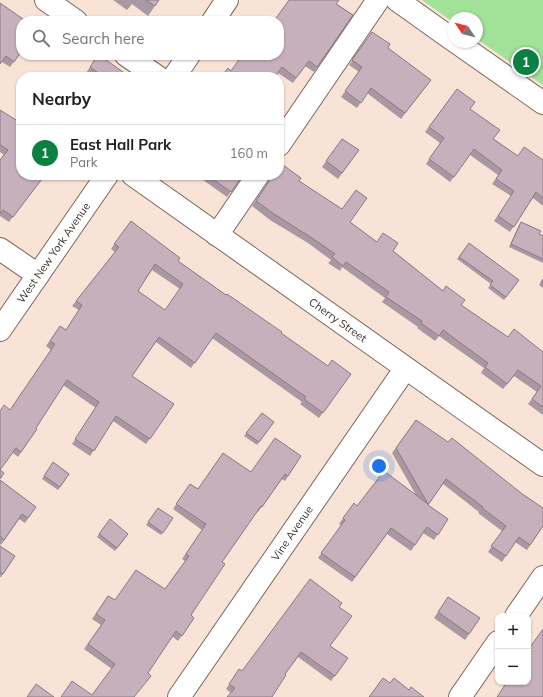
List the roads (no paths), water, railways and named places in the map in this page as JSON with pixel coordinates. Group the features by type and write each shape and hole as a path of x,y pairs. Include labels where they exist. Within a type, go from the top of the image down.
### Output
{"street":[{"path":"46,0 69,16"},
{"path":"216,16 227,0"},
{"path":"284,138 378,0"},
{"path":"397,0 447,36"},
{"path":"465,48 543,103"},
{"path":"133,60 151,72"},
{"path":"177,72 186,60"},
{"name":"West New York Avenue","path":"0,330 104,180"},
{"name":"Cherry Street","path":"140,180 405,369 543,465"},
{"path":"217,235 255,180"},
{"path":"0,249 38,275"},
{"name":"Vine Avenue","path":"179,697 405,369"},
{"path":"518,613 543,577"},
{"path":"460,697 495,646"}],"place":[{"name":"East Hall Park","path":"526,62"}]}
